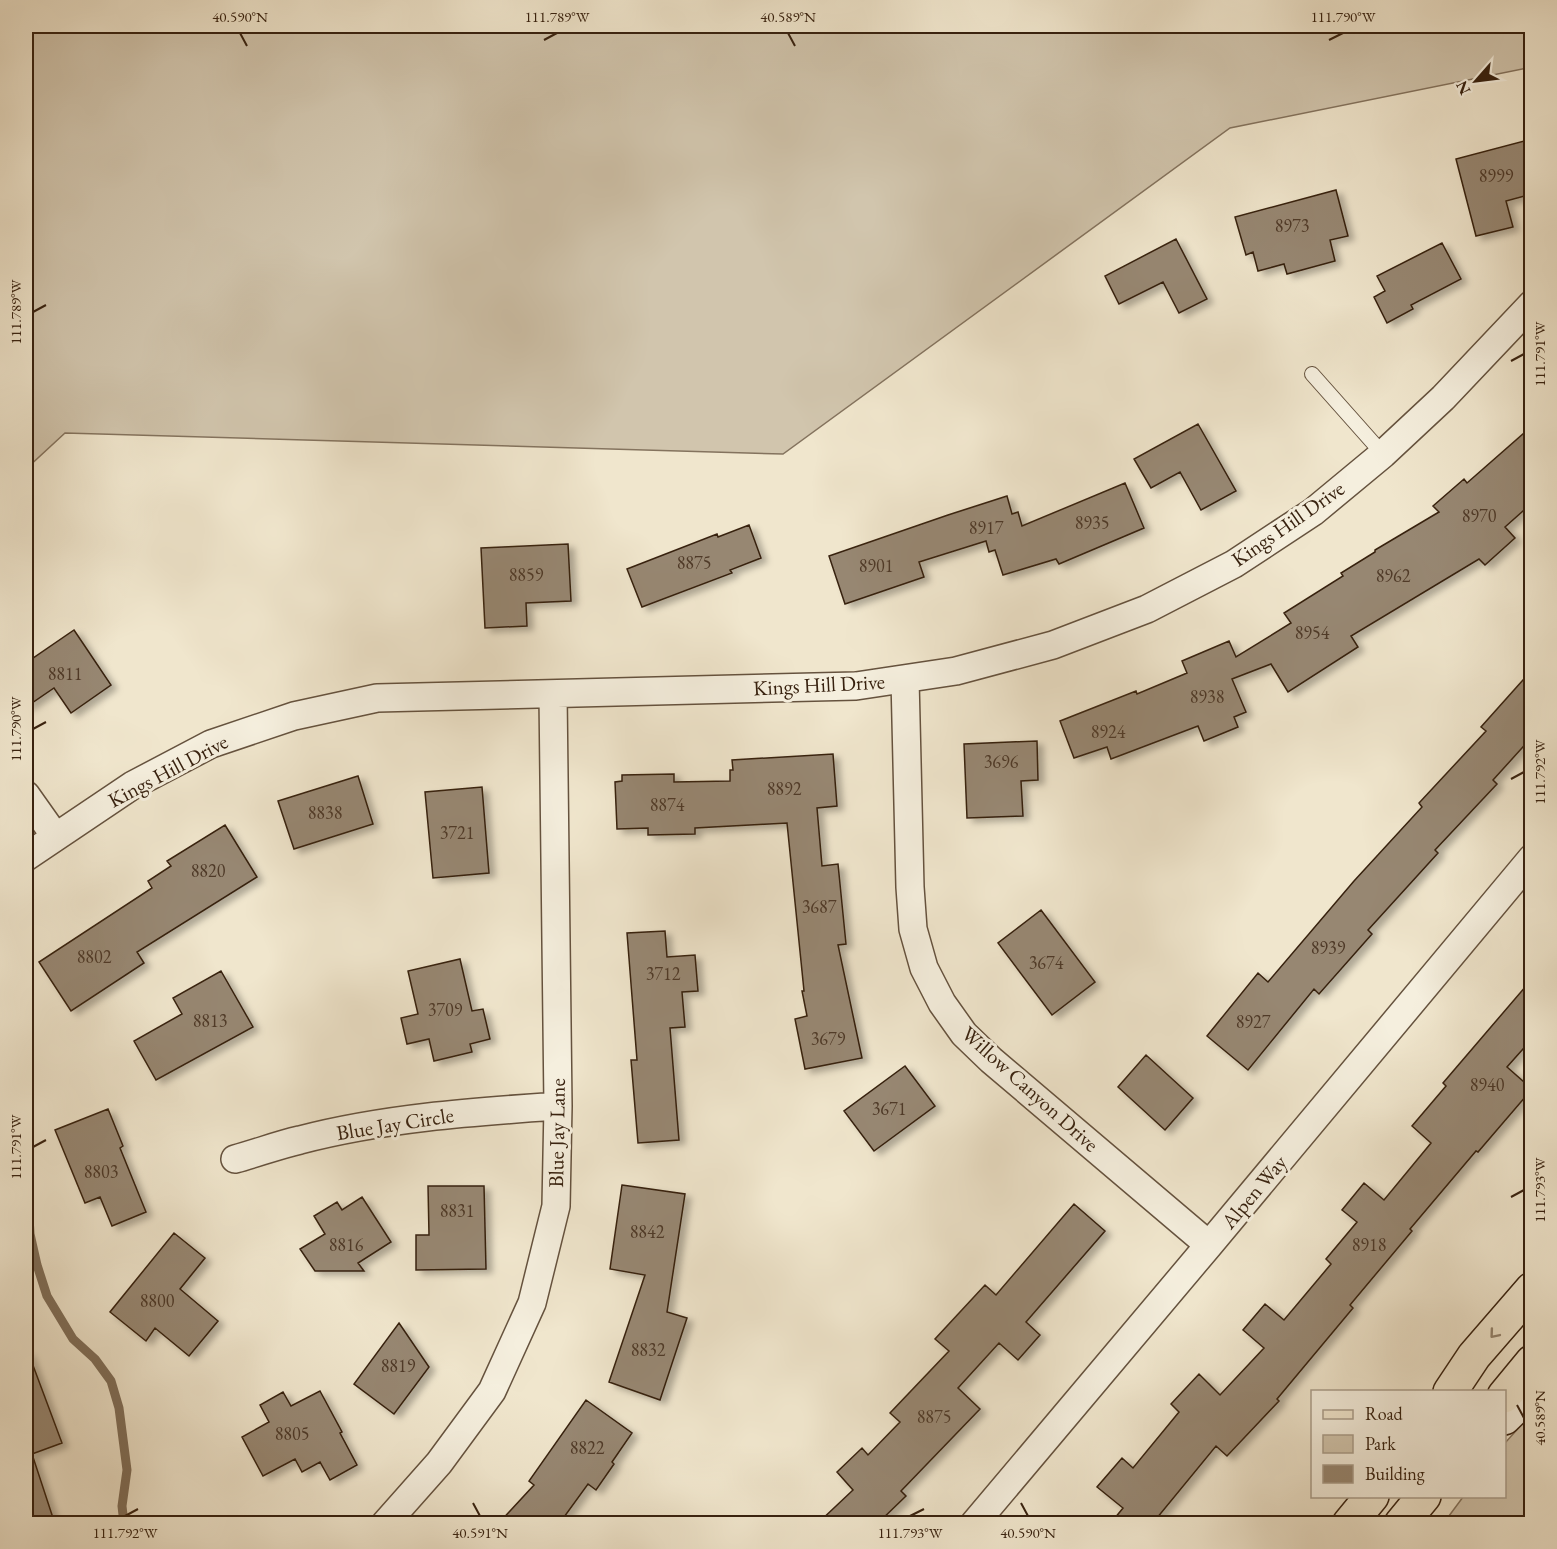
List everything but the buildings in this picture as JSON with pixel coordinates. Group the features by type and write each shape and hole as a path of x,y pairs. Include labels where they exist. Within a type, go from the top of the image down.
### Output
{"main road":[{"path":"1451,1390 1474,1356 1532,1289"},
{"path":"1474,1390 1532,1322"},
{"path":"1506,1394 1532,1362"},
{"path":"1506,1416 1532,1391"},
{"path":"1349,1524 1371,1498"},
{"path":"1401,1524 1423,1498"}],"street":[{"name":"Kings Hill Drive","path":"26,857 133,785 212,744 294,716 377,698 856,686 956,671 1053,645 1147,609 1234,564 1313,512 1383,454 1443,398 1532,304"},
{"name":"Willow Canyon Drive","path":"905,680 913,929 924,968 942,1003 964,1034 991,1060 1209,1245"},
{"name":"Blue Jay Lane","path":"385,1524 439,1463 492,1391 532,1303 555,1206 558,1106 553,694"},
{"path":"26,795 55,836"},
{"name":"Alpen Way","path":"974,1524 1532,858"},
{"name":"Blue Jay Circle","path":"235,1159 301,1140 382,1123 473,1112 558,1106"}],"lane":[{"path":"1312,374 1383,454"}],"green space":[{"path":"26,26 1531,26 1532,67 1230,128 783,454 65,433 26,469"},
{"path":"1531,1414 1531,1523 1443,1524 1462,1498 1506,1498 1506,1442"}],"waterway":[{"path":"26,1163 30,1234 47,1296 73,1339 95,1359 111,1381 119,1408 127,1470 122,1506 124,1524"}]}
